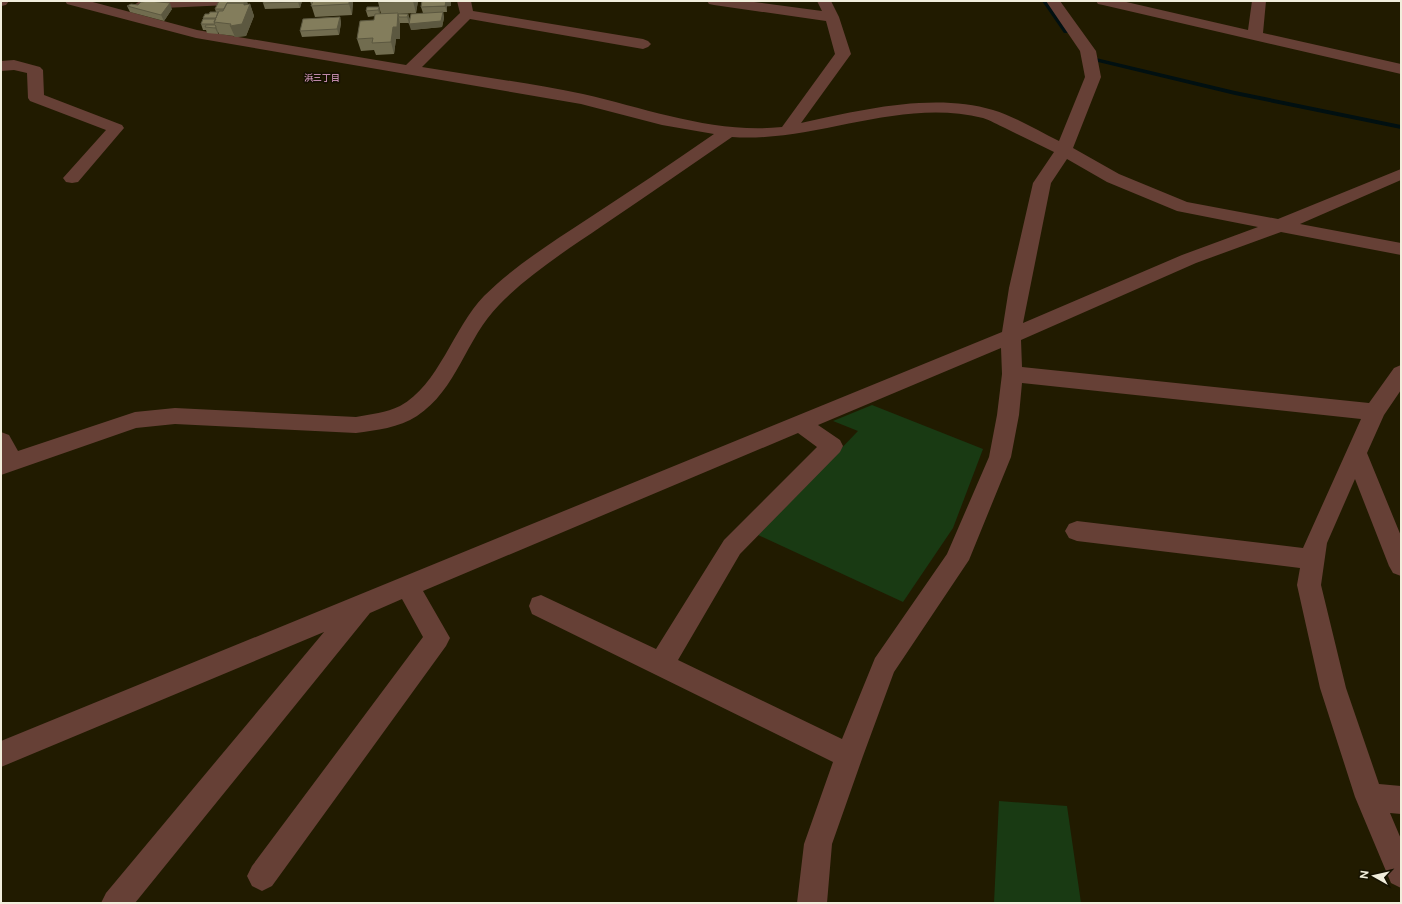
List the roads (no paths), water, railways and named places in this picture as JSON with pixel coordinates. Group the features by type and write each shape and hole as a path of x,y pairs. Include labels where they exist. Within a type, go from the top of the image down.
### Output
{"street":[{"path":"72,1 196,34 582,99 662,120 729,132 758,134 787,131 846,118 910,109 956,108 989,114 1064,150 1113,178 1183,206 1401,249"},
{"path":"96,8 229,1"},
{"path":"714,1 832,17"},
{"path":"787,131 843,54 832,17 824,1"},
{"path":"812,903 818,844 849,756 884,666 958,560 1000,456 1008,415 1012,374 1011,336 1019,288 1042,183 1064,150 1093,77 1088,51 1053,1"},
{"path":"1103,1 1401,69"},
{"path":"1255,36 1259,1"},
{"path":"410,70 466,7 643,44"},
{"path":"1,66 14,65 35,70 36,98 116,128 72,178"},
{"path":"1,441 7,464 135,420 175,416 356,425 376,424 398,417 421,404 441,380 470,327 488,303 535,264 729,132"},
{"path":"1,754 1011,336 1188,259 1279,226 1401,174"},
{"path":"1401,373 1374,412 1315,543 1309,585 1333,688 1369,797 1401,872"},
{"path":"1012,374 1374,412"},
{"path":"661,664 732,547 832,446 799,423"},
{"path":"1356,452 1401,566"},
{"path":"1077,531 1313,560"},
{"path":"262,876 437,638 407,586"},
{"path":"116,903 362,604"},
{"path":"541,606 849,756"},
{"path":"1369,797 1401,800"}],"waterway":[{"path":"1045,1 1066,32"},
{"path":"1096,60 1235,93 1401,127"}],"district":[{"name":"浜三丁目","path":"322,77"}]}
